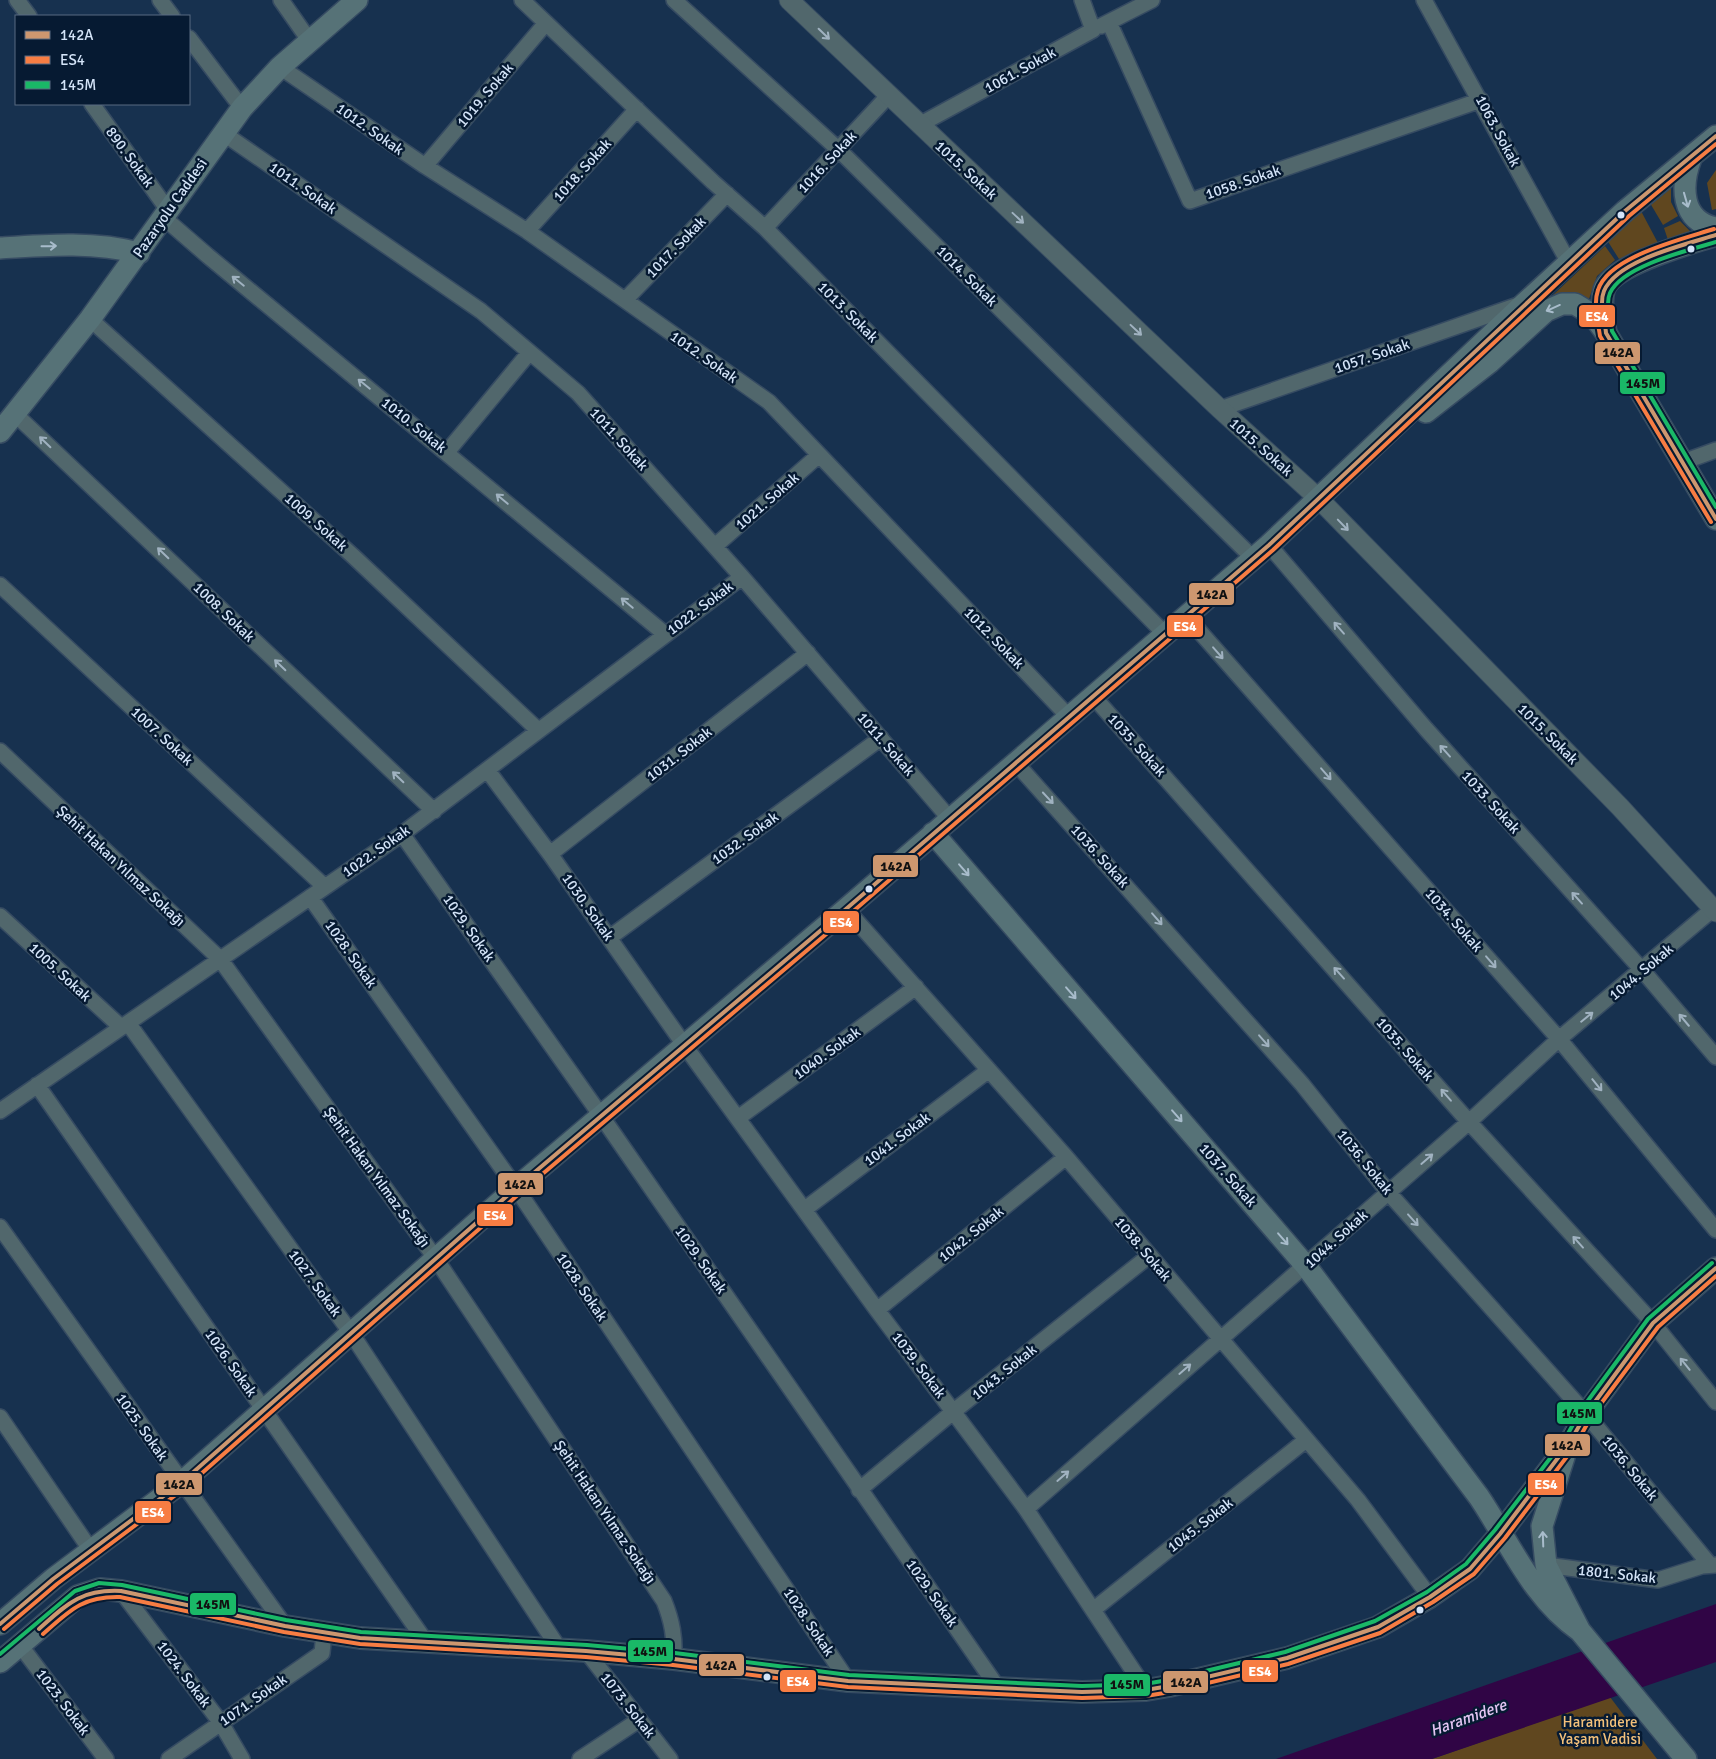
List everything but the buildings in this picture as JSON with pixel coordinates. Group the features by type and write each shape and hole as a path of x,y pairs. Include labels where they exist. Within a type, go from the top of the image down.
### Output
{"main road":[{"name":"Pazaryolu Caddesi","path":"0,432 90,319 242,108 280,67 357,0"},
{"path":"2,1618 181,1483 516,1188 846,909 932,833 1261,552 1384,438 1524,303 1625,211 1716,136"},
{"path":"1691,158 1683,182 1684,200 1690,211 1700,221 1716,228"},
{"path":"1606,333 1603,292 1608,282 1625,269 1716,235"},
{"path":"0,248 96,246 118,248 138,253"},
{"path":"1384,438 1453,393 1546,311 1562,304 1575,304 1592,314 1606,333 1716,519"},
{"name":"1037. Sokak","path":"932,833 1306,1266 1479,1496 1500,1534 1553,1608 1562,1619 1580,1632"},
{"path":"0,1662 78,1596 100,1589 121,1591 324,1633 674,1659 848,1681 1082,1692 1146,1690 1287,1658 1378,1627 1430,1597 1470,1569 1500,1534 1570,1442 1586,1414 1653,1323 1716,1268"},
{"path":"1570,1442 1542,1526 1546,1565 1580,1632 1686,1759"}],"street":[{"path":"17,0 28,15"},
{"path":"160,0 171,15"},
{"path":"281,0 309,40"},
{"name":"1013. Sokak","path":"522,0 765,228 1165,634"},
{"name":"1014. Sokak","path":"674,0 839,150 1261,552"},
{"name":"1015. Sokak","path":"789,0 1220,409 1318,498 1620,807 1715,911"},
{"path":"1082,0 1093,30"},
{"name":"1061. Sokak","path":"919,125 1152,0"},
{"name":"1063. Sokak","path":"1424,0 1481,100 1568,263"},
{"name":"1058. Sokak","path":"1109,22 1190,200 1481,100"},
{"name":"1019. Sokak","path":"425,166 546,23"},
{"path":"190,39 242,108"},
{"name":"1012. Sokak","path":"280,67 425,166 527,231 769,402 1069,717"},
{"name":"1016. Sokak","path":"765,228 888,95"},
{"name":"890. Sokak","path":"93,105 166,213"},
{"name":"1018. Sokak","path":"527,231 637,109"},
{"name":"1011. Sokak","path":"223,133 481,311 578,393 715,546 950,819"},
{"name":"1017. Sokak","path":"625,300 727,194"},
{"name":"1010. Sokak","path":"166,213 208,256 447,452 664,634"},
{"name":"1057. Sokak","path":"1220,409 1524,303"},
{"name":"1009. Sokak","path":"90,319 353,556 538,730"},
{"path":"447,452 530,353"},
{"name":"1008. Sokak","path":"15,414 434,811"},
{"path":"1683,462 1716,450"},
{"name":"1021. Sokak","path":"715,546 819,455"},
{"name":"1033. Sokak","path":"1261,552 1426,729 1643,971 1716,1057"},
{"name":"1022. Sokak","path":"0,1110 402,834 488,771 538,730 742,577"},
{"name":"1007. Sokak","path":"0,585 325,887"},
{"name":"1034. Sokak","path":"1186,616 1560,1040 1716,1230"},
{"name":"1031. Sokak","path":"550,854 808,653"},
{"name":"1035. Sokak","path":"1093,696 1470,1122 1653,1323 1716,1402"},
{"name":"1032. Sokak","path":"609,938 881,738"},
{"name":"Şehit Hakan Yılmaz Sokağı","path":"0,751 220,959 436,1259 664,1601 671,1618 675,1638 674,1659"},
{"name":"1036. Sokak","path":"1015,762 1296,1077 1388,1192 1586,1414 1713,1565"},
{"name":"1030. Sokak","path":"488,771 550,854 685,1046"},
{"name":"1029. Sokak","path":"402,834 602,1116 859,1490 998,1688"},
{"name":"1028. Sokak","path":"310,897 516,1188 848,1681"},
{"name":"1038. Sokak","path":"846,909 1066,1157 1358,1500 1430,1597"},
{"name":"1044. Sokak","path":"1026,1509 1470,1122 1560,1040 1715,911"},
{"name":"1005. Sokak","path":"0,916 124,1025"},
{"name":"1040. Sokak","path":"738,1118 916,987"},
{"name":"1027. Sokak","path":"124,1025 351,1333 560,1650"},
{"name":"1039. Sokak","path":"685,1046 877,1310 1026,1509 1146,1690"},
{"name":"1041. Sokak","path":"805,1209 990,1070"},
{"name":"1026. Sokak","path":"37,1085 426,1642"},
{"name":"1042. Sokak","path":"877,1310 1066,1157"},
{"name":"1025. Sokak","path":"0,1227 284,1626"},
{"name":"1043. Sokak","path":"859,1490 954,1411 1150,1256"},
{"path":"0,1417 92,1552"},
{"name":"1045. Sokak","path":"1093,1610 1306,1440"},
{"name":"1801. Sokak","path":"1546,1565 1658,1580 1702,1566 1713,1565"},
{"name":"1024. Sokak","path":"121,1591 221,1722 242,1759"},
{"name":"1071. Sokak","path":"169,1759 322,1653 324,1633"},
{"name":"1023. Sokak","path":"20,1645 106,1759"},
{"name":"1073. Sokak","path":"586,1651 670,1759"},
{"path":"580,1759 639,1720"}],"green space":[{"path":"1716,170 1716,209 1712,210 1707,183"},
{"path":"1671,186 1671,202 1678,216 1663,225 1650,203"},
{"path":"1641,211 1658,243 1619,259 1607,240"},
{"path":"1680,221 1691,232 1668,240 1664,228"},
{"path":"1605,246 1615,260 1597,276 1589,299 1573,293 1553,295"},
{"name":"Haramidere Yaşam Vadisi","path":"1610,1697 1657,1759 1432,1759"}],"water":[{"name":"Haramidere","path":"1716,1604 1716,1662 1432,1759 1276,1759"}],"transit line":[{"name":"142A","path":"0,1624 53,1579 181,1483 516,1188 846,909 1269,545 1625,211 1716,136"},
{"name":"ES4","path":"4,1629 57,1584 185,1488 520,1193 850,914 1273,550 1629,216 1716,144"},
{"name":"ES4","path":"1711,522 1600,336 1596,301 1598,290 1605,278 1631,258 1649,250 1714,229"},
{"name":"142A","path":"1716,235 1671,248 1623,270 1611,280 1604,291 1602,301 1606,333 1716,519"},
{"name":"145M","path":"1716,242 1657,260 1642,267 1617,283 1610,293 1608,302 1612,331 1716,507"},
{"name":"145M","path":"0,1654 75,1591 99,1583 122,1585 286,1620 361,1632 587,1645 675,1653 849,1675 1082,1686 1145,1684 1168,1680 1285,1652 1375,1621 1427,1592 1466,1564 1495,1530 1565,1439 1581,1410 1648,1319 1712,1263"},
{"name":"142A","path":"39,1629 58,1612 76,1600 95,1593 121,1591 285,1626 360,1638 586,1651 674,1659 848,1681 1082,1692 1146,1690 1169,1686 1287,1658 1378,1627 1430,1597 1470,1569 1500,1534 1570,1442 1586,1414 1653,1323 1716,1268"},
{"name":"ES4","path":"43,1634 69,1611 86,1602 107,1597 120,1597 284,1632 360,1644 586,1657 673,1665 848,1687 1082,1698 1146,1696 1170,1692 1288,1664 1380,1633 1433,1602 1474,1574 1505,1538 1575,1446 1591,1417 1658,1327 1716,1276"}]}
